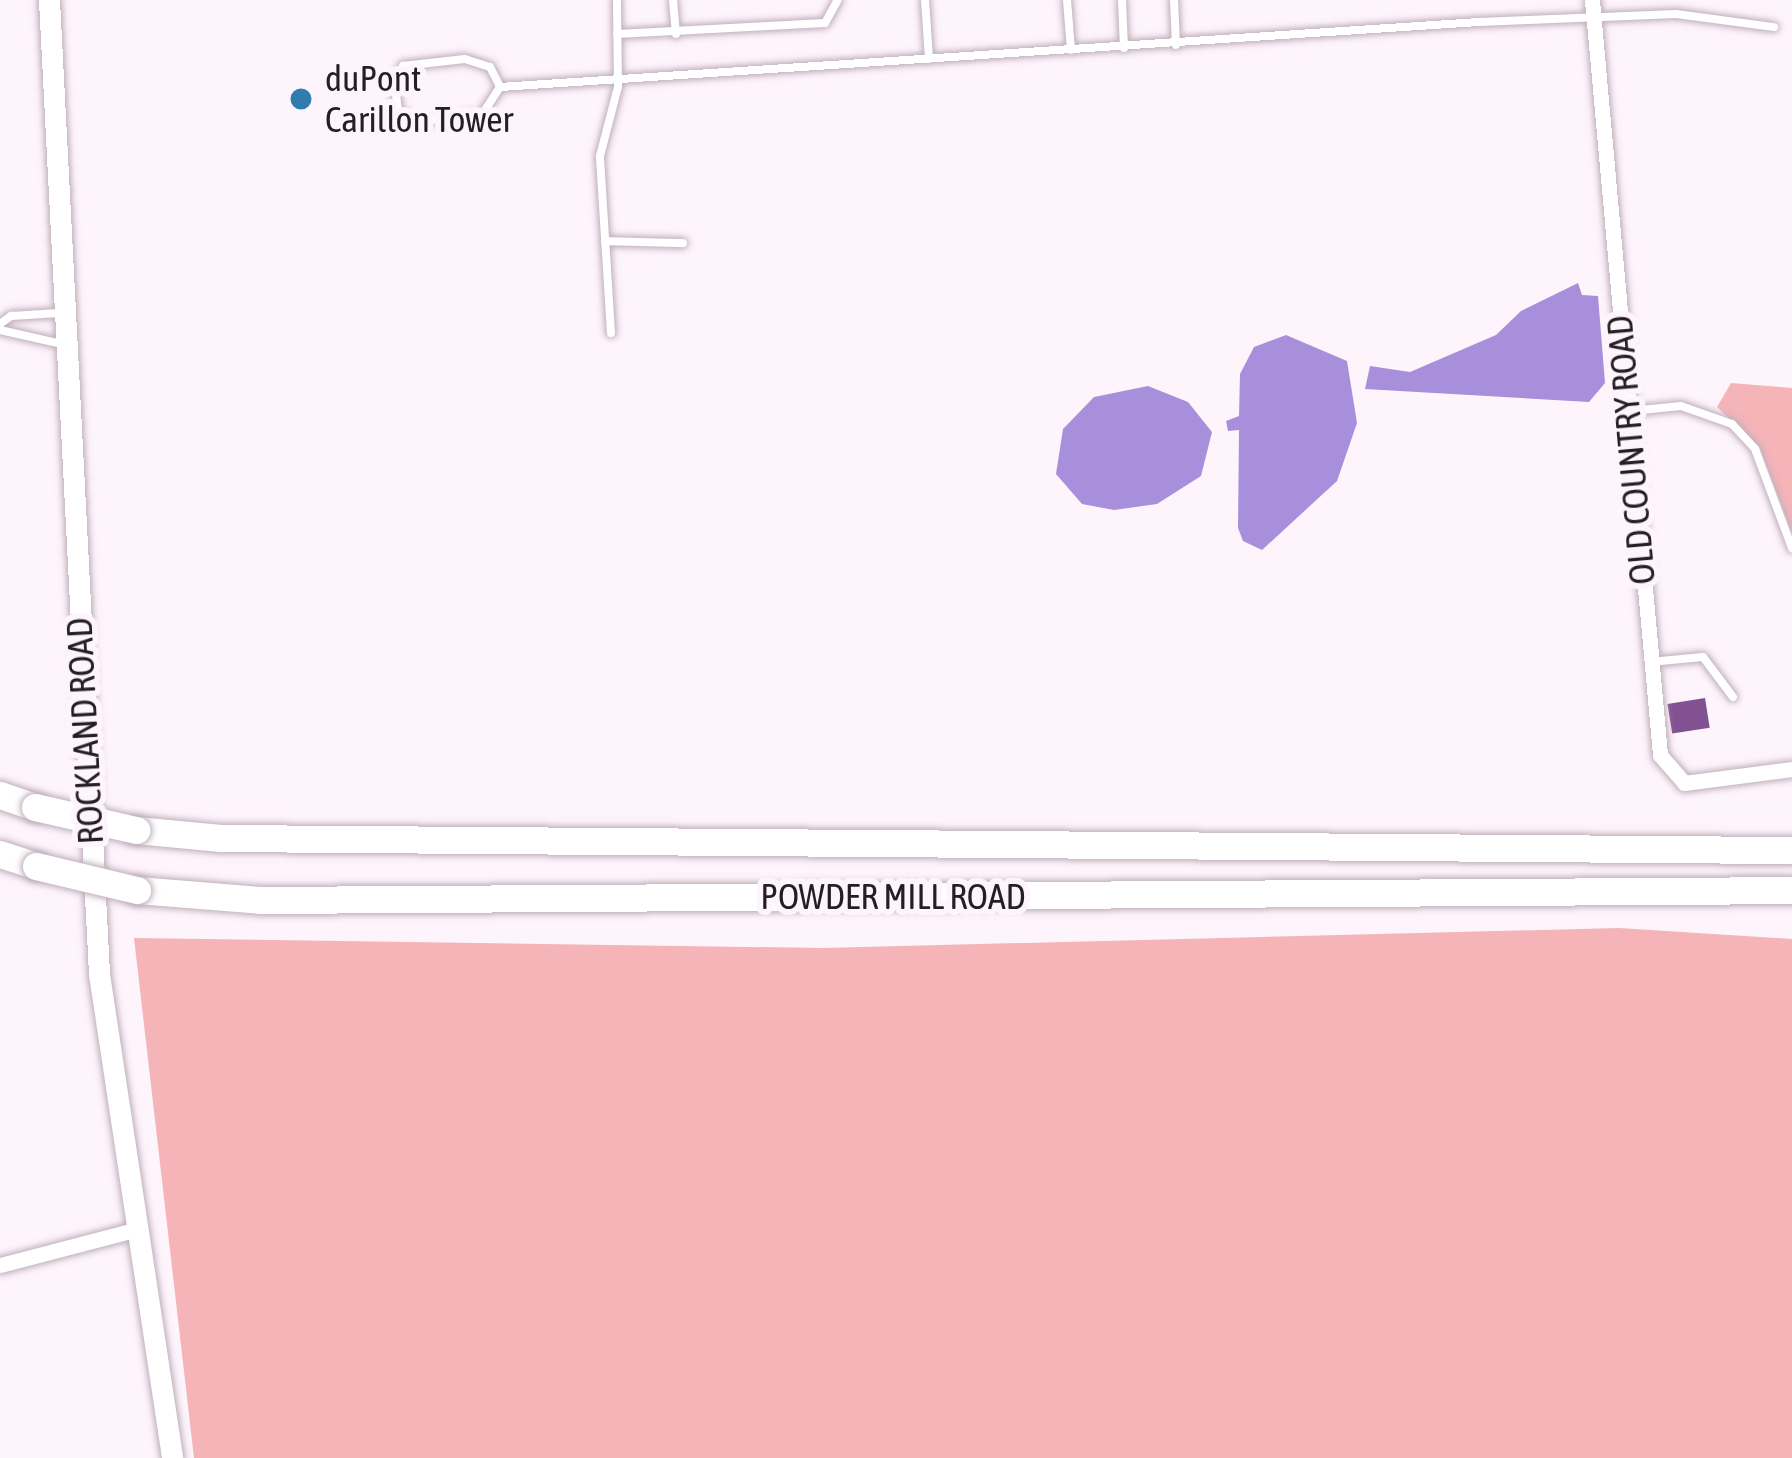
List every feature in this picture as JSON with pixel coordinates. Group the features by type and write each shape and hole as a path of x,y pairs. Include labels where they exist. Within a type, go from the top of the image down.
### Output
{"highway":[{"name":"POWDER MILL ROAD","path":"0,795 136,830 292,839 1792,850"},
{"name":"POWDER MILL ROAD","path":"0,854 137,890 260,900 1792,890"}],"street":[{"name":"ROCKLAND ROAD","path":"49,0 99,974 172,1458"},
{"name":"OLD COUNTRY ROAD","path":"1592,0 1660,754 1684,783 1792,769"},
{"path":"0,1265 138,1229"}],"lane":[{"path":"610,333 600,156 618,87 613,76 617,0"},
{"path":"674,0 676,34"},
{"path":"617,34 825,23 838,0"},
{"path":"925,0 929,59"},
{"path":"1067,0 1071,50"},
{"path":"1122,0 1124,48"},
{"path":"1174,0 1176,45"},
{"path":"500,87 613,76 1676,14 1774,27"},
{"path":"465,59 490,67 500,87 481,116 412,121 398,111 403,66 465,59"},
{"path":"605,241 683,243"},
{"path":"67,313 10,316 0,327 68,345"},
{"path":"1627,412 1681,406 1732,424 1755,448 1792,548"},
{"path":"1649,662 1703,656 1732,697"}],"shaded area":[{"path":"1578,283 1582,295 1598,296 1605,383 1589,402 1365,389 1370,366 1410,372 1496,335 1521,311"},
{"path":"1286,335 1347,361 1357,423 1337,481 1262,550 1243,541 1238,528 1239,430 1228,431 1226,421 1239,416 1240,374 1254,347"},
{"path":"1731,383 1792,388 1792,533 1760,448 1717,407"},
{"path":"1148,386 1188,402 1212,432 1201,476 1157,504 1114,510 1082,504 1056,474 1063,429 1094,397"},
{"path":"1619,928 1792,939 1792,1458 194,1458 134,938 823,948"}],"building":[{"path":"1705,698 1710,728 1672,734 1667,704"}],"place":[{"name":"duPont Carillon Tower","path":"301,99"}]}
